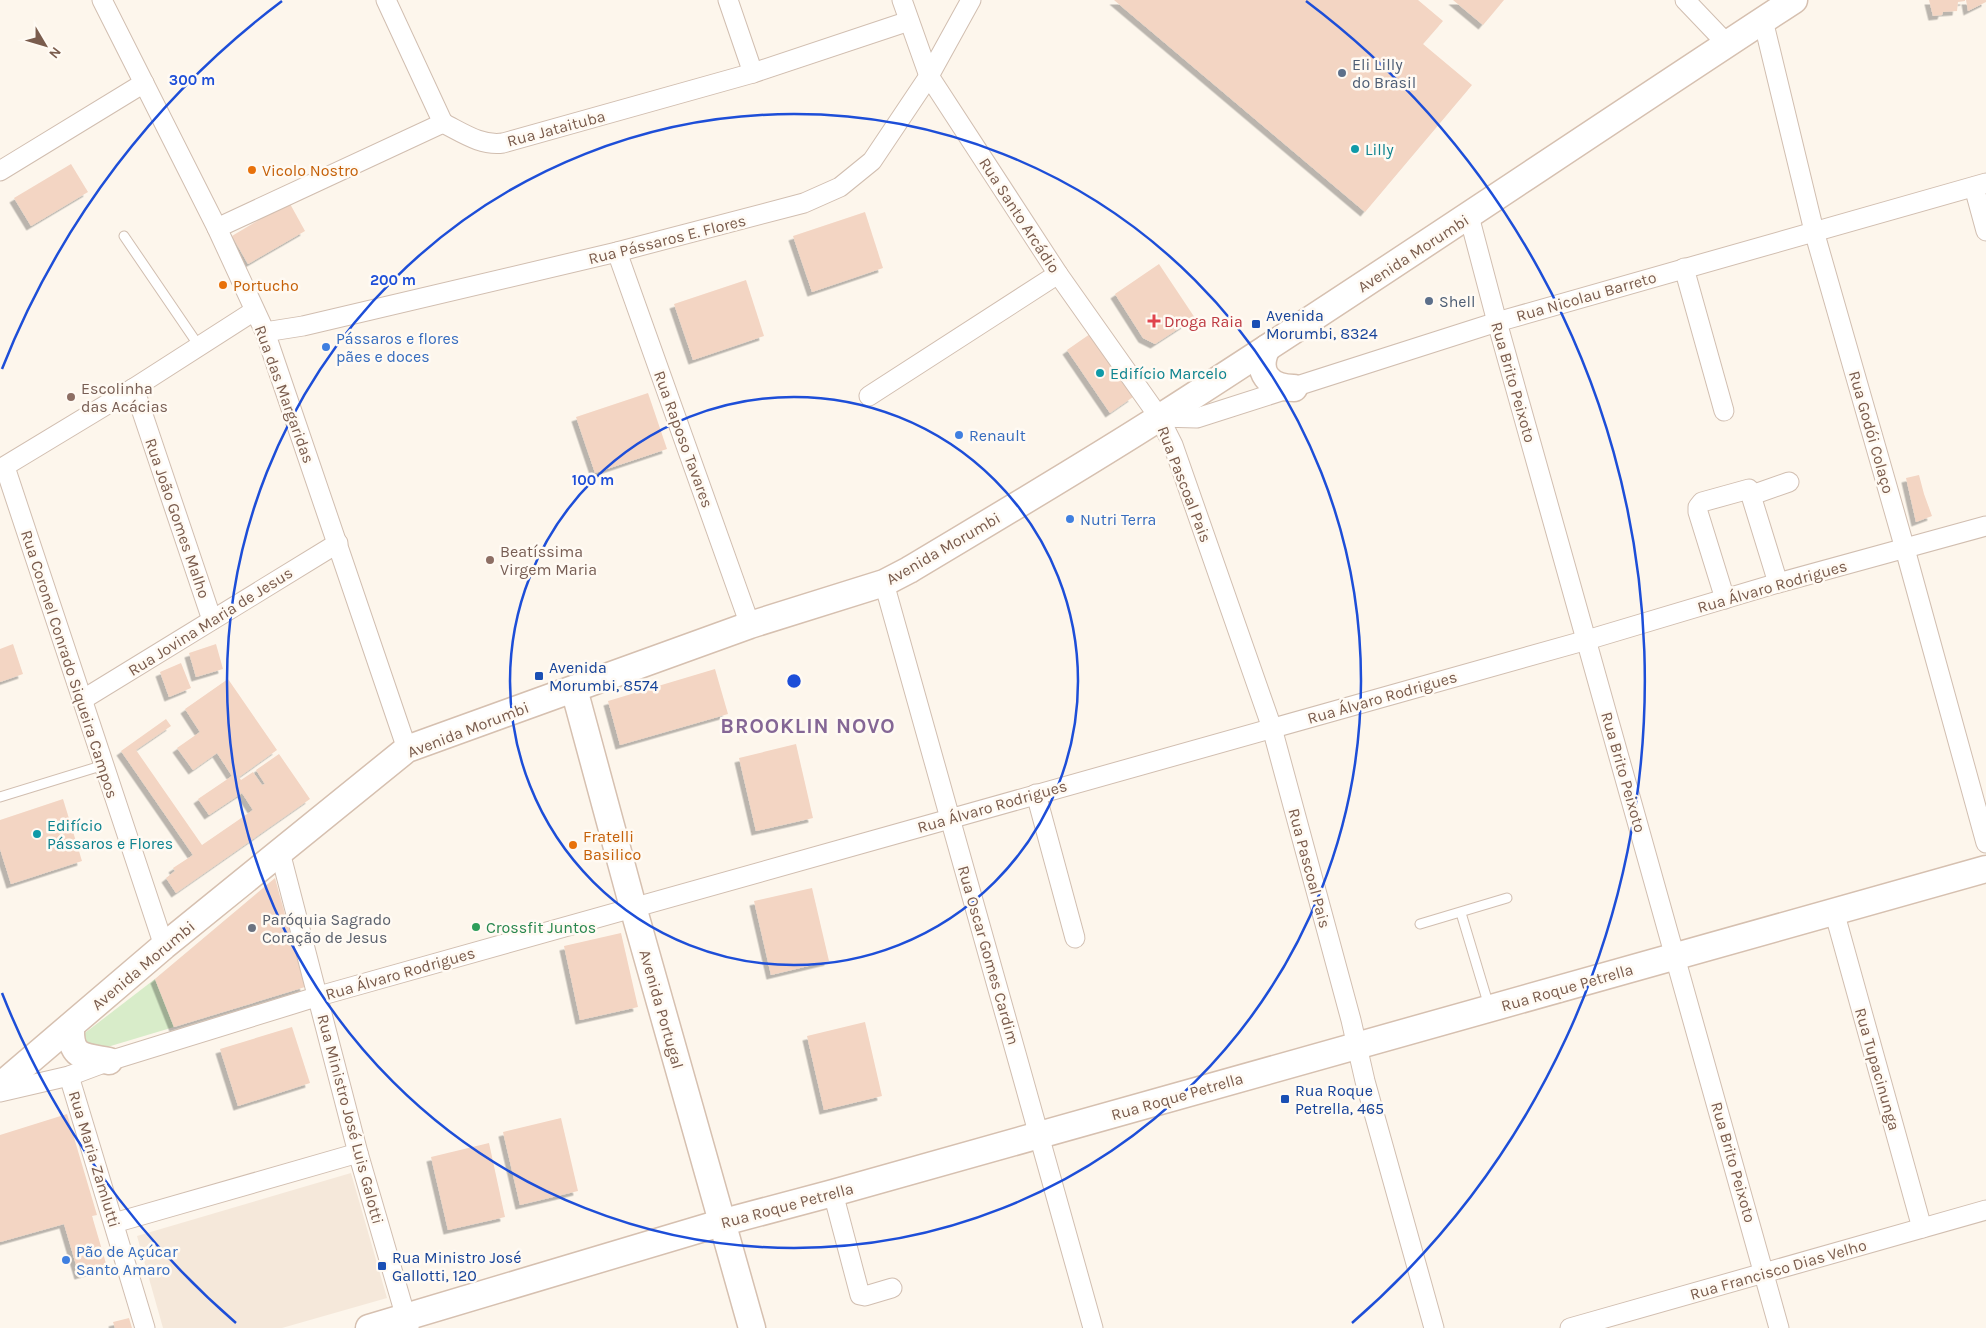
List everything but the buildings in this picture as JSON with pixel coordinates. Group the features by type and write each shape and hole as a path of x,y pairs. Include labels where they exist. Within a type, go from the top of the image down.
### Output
{"street":[{"name":"Rua das Margaridas","path":"102,0 217,228 254,311 266,332 407,750"},
{"path":"217,228 443,123 386,0"},
{"path":"728,0 753,73"},
{"name":"Rua Santo Arcádio","path":"902,0 929,76 1058,274 1159,417"},
{"name":"Rua Pássaros E. Flores","path":"266,332 303,326 617,252 804,203 840,187 872,161 929,76 971,0"},
{"path":"1685,0 1727,44"},
{"name":"Avenida Morumbi","path":"0,1086 164,946 407,750 750,625 884,583 909,570 1159,417 1267,348 1794,0"},
{"name":"Rua Godói Colaço","path":"1763,20 1814,231 1905,549 1986,843"},
{"name":"Rua Jataituba","path":"443,123 483,143 503,143 753,73 909,21"},
{"path":"0,171 144,83"},
{"path":"1980,185 1986,231"},
{"name":"Rua Nicolau Barreto","path":"1159,417 1197,418 1497,322 1980,185"},
{"name":"Rua Brito Peixoto","path":"1469,216 1779,1328"},
{"name":"Rua Raposo Tavares","path":"617,252 750,625"},
{"path":"1684,268 1724,411"},
{"path":"870,396 1058,274"},
{"path":"2,468 134,388 254,311"},
{"path":"1267,348 1263,356 1264,374 1278,386 1294,388"},
{"name":"Rua João Gomes Malho","path":"134,388 212,620"},
{"name":"Rua Pascoal Pais","path":"1159,417 1173,445 1272,728 1357,1046 1364,1081 1434,1328"},
{"name":"Rua Coronel Conrado Siqueira Campos","path":"2,468 164,946"},
{"path":"1752,495 1789,482"},
{"path":"1725,599 1698,507 1702,502 1747,489 1750,490 1778,583"},
{"name":"Rua Álvaro Rodrigues","path":"0,1092 69,1076 109,1061 319,996 1587,640 1778,583 1986,526"},
{"name":"Rua Jovina Maria de Jesus","path":"82,700 338,543"},
{"name":"Rua Oscar Gomes Cardim","path":"884,583 1093,1328"},
{"name":"Avenida Portugal","path":"574,689 633,907 724,1222 752,1328"},
{"path":"1036,794 1075,938"},
{"name":"Rua Ministro José Luis Galotti","path":"280,852 319,996 358,1152 408,1323"},
{"name":"Rua Roque Petrella","path":"369,1328 408,1323 724,1222 1986,869"},
{"name":"Rua Tupacinunga","path":"1834,911 1922,1228"},
{"path":"71,1026 71,1044 76,1051 84,1056 109,1061"},
{"name":"Rua Maria Zamlutti","path":"69,1076 145,1328"},
{"path":"114,1223 358,1152"},
{"path":"833,1193 860,1295 865,1296 892,1288"},
{"name":"Rua Francisco Dias Velho","path":"1570,1328 1986,1210"}],"lane":[{"path":"124,236 199,346"},
{"path":"0,797 104,765"},
{"path":"1420,924 1507,898"},
{"path":"1461,913 1490,1009"}],"shaded area":[{"path":"351,1173 387,1298 282,1328 163,1328 137,1236"}],"green space":[{"path":"155,979 174,1027 84,1054 77,1039"}],"place":[{"name":"Eli Lilly do Brasil","path":"1342,73"},
{"name":"Lilly","path":"1355,149"},
{"name":"Vicolo Nostro","path":"252,170"},
{"name":"Portucho","path":"223,285"},
{"name":"Shell","path":"1429,301"},
{"name":"Droga Raia","path":"1154,321"},
{"name":"Avenida Morumbi, 8324","path":"1256,324"},
{"name":"Pássaros e flores pães e doces","path":"326,347"},
{"name":"Edifício Marcelo","path":"1100,373"},
{"name":"Escolinha das Acácias","path":"71,397"},
{"name":"Renault","path":"959,435"},
{"name":"Nutri Terra","path":"1070,519"},
{"name":"Beatíssima Virgem Maria","path":"490,560"},
{"name":"Avenida Morumbi, 8574","path":"539,676"},
{"name":"Edifício Pássaros e Flores","path":"37,834"},
{"name":"Fratelli Basilico","path":"573,845"},
{"name":"Crossfit Juntos","path":"476,927"},
{"name":"Paróquia Sagrado Coração de Jesus","path":"252,928"},
{"name":"Rua Roque Petrella, 465","path":"1285,1099"},
{"name":"Pão de Açúcar Santo Amaro","path":"66,1260"},
{"name":"Rua Ministro José Gallotti, 120","path":"382,1266"}],"district":[{"name":"BROOKLIN NOVO","path":"808,726"}]}
